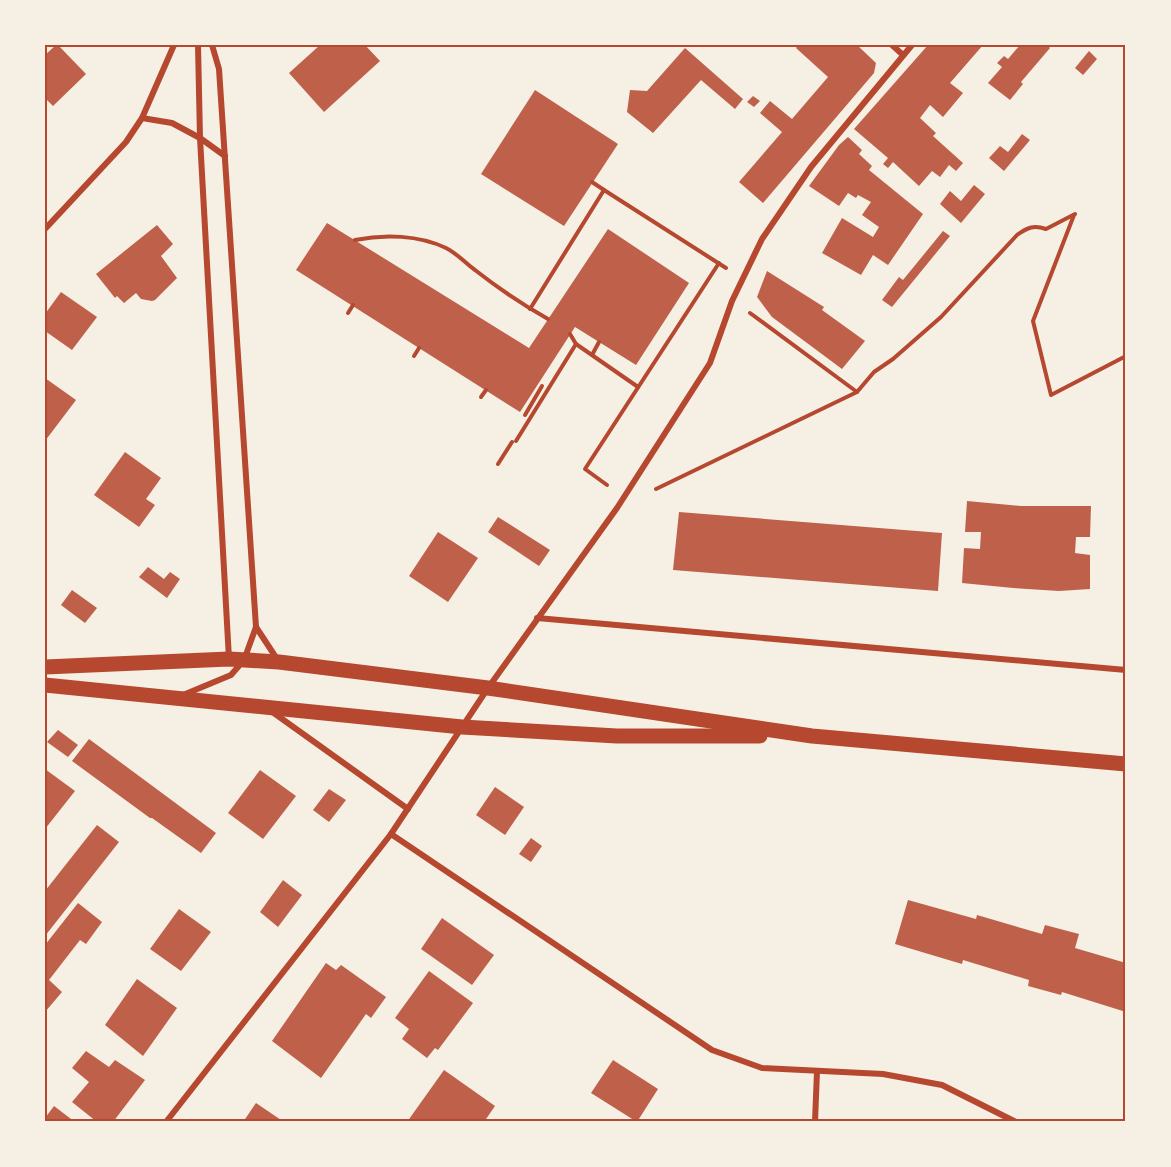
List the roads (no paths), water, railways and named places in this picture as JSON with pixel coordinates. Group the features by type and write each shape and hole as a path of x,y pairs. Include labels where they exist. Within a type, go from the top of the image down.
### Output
{"main road":[{"path":"45,667 237,660 279,662 488,688 812,736 1126,764"},
{"path":"45,685 462,727 617,736 812,736"}],"street":[{"path":"45,229 126,142 142,118 174,45"},
{"path":"198,45 200,138 237,660"},
{"path":"212,45 219,69 256,627 279,662"},
{"path":"892,45 903,55"},
{"path":"166,1122 391,834 488,688 617,508 710,363 732,301 762,239 811,166 912,45"},
{"path":"142,118 172,123 200,138 225,156"},
{"path":"537,618 1126,670"},
{"path":"174,698 231,675 256,627"},
{"path":"265,708 408,808"},
{"path":"391,834 712,1050 762,1068 883,1074 942,1085 1016,1122"},
{"path":"815,1122 817,1071"}]}
